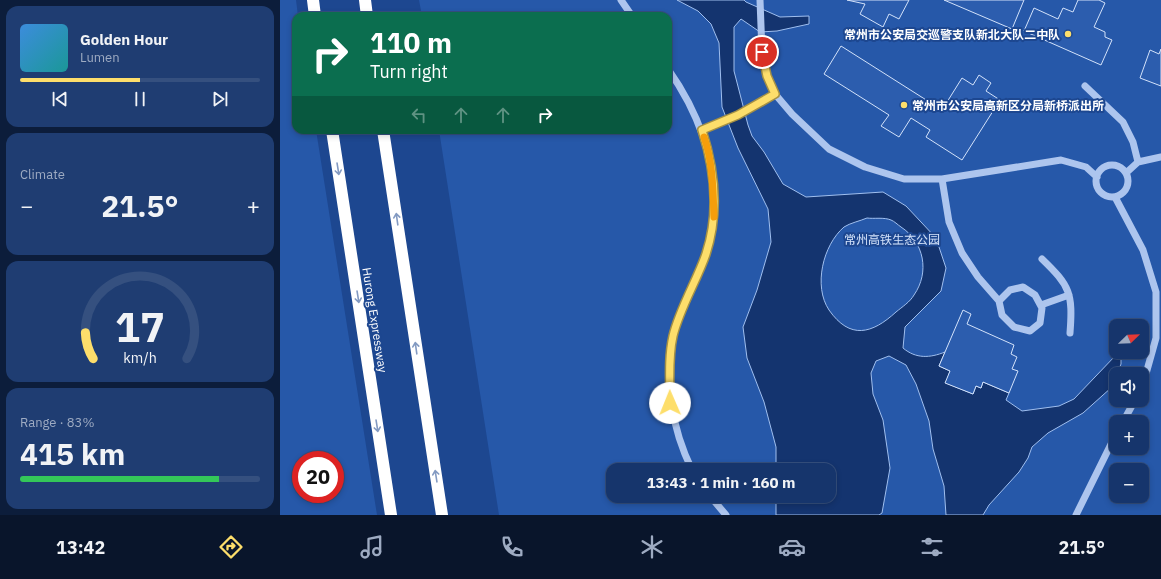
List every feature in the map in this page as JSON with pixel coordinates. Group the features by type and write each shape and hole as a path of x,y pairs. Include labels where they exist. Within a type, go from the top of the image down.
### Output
{"highway":[{"path":"313,0 314,12"},
{"path":"365,0 366,12"},
{"name":"Hurong Expressway","path":"333,134 391,515"},
{"path":"384,134 442,515"}],"lane":[{"path":"621,0 629,12"},
{"path":"760,0 762,52 767,76 775,94 792,114 829,149 865,167 904,179 942,179 1061,160 1086,167 1097,177"},
{"path":"672,75 685,93 702,130 709,152 713,180 714,217 706,252 673,336 669,364 670,403 684,453 689,463"},
{"path":"1085,86 1123,122 1133,142 1138,162"},
{"path":"702,130 738,115 775,94"},
{"path":"1126,172 1138,162 1161,157"},
{"path":"1112,165 1126,172 1128,177 1127,188 1120,196 1104,196 1097,188 1097,177 1102,168 1112,165"},
{"path":"942,179 949,222 962,253 978,277 999,301 1002,315 1014,327 1030,331 1040,323 1042,308 1035,295 1023,287 1010,290 999,301"},
{"path":"1115,197 1143,250 1156,292 1156,338 1148,367"},
{"path":"1042,259 1062,279 1070,295 1072,311 1070,332"},
{"path":"1040,305 1070,295"},
{"path":"1076,515 1109,448"},
{"path":"716,503 726,515"}],"green space":[{"path":"280,0 296,0 298,12 292,12 292,134 317,134 377,515 280,515"},
{"name":"常州高铁生态公园","path":"419,0 1161,0 1161,515 499,515 440,134 672,134 672,12 421,12"}],"shaded area":[{"path":"677,0 744,0 780,17 809,16 809,24 777,31 760,32 741,19 734,27 734,71 748,125 752,136 764,152 783,184 806,197 883,192 906,206 936,238 946,268 941,291 905,327 903,348 918,356 929,356 945,352 939,366 950,371 946,383 973,394 976,386 981,388 983,382 1009,393 1006,400 1022,411 1059,406 1074,399 1112,359 1121,359 1120,367 1109,367 1109,390 1083,413 1048,433 1032,447 1028,458 1019,472 989,505 983,515 946,515 944,486 933,449 929,421 916,384 906,365 889,356 876,361 871,373 873,394 883,420 890,468 882,513 879,515 776,515 776,503 836,503 836,463 776,463 776,447 764,402 747,358 743,327 757,290 771,242 768,209 738,148 722,107 719,43 711,24 698,11","holes":["867,218 885,219 895,222 909,233 915,241 922,258 922,277 912,298 887,319 870,329 853,330 837,320 829,310 824,300 821,278 826,255 831,244 844,227"]}],"building":[{"path":"847,0 909,0 899,19 889,14 883,27 860,14 865,4"},
{"path":"944,0 1024,0 1012,29"},
{"name":"常州市公安局交巡警支队新北大队二中队","path":"1078,0 1099,0 1105,3 1094,27 1105,32 1105,37 1112,40 1101,65 1024,31 1034,8 1058,19 1063,8 1073,12"},
{"name":"常州市公安局高新区分局新桥派出所","path":"841,46 942,110 962,78 973,85 979,75 991,83 986,91 1000,100 962,160 926,137 930,130 911,118 899,137 881,126 889,115 824,74"},
{"path":"1161,49 1161,86 1140,78 1150,50 1159,54"},
{"path":"963,310 971,314 967,324 1014,345 1011,354 1017,357 1012,369 1018,371 1009,393 983,382 981,388 976,386 973,394 945,383 950,371 939,366"}],"slow traffic":[{"path":"704,137 709,152 713,180 714,217"}],"place":[{"name":"常州市公安局交巡警支队新北大队二中队","path":"1068,34"},
{"name":"常州市公安局高新区分局新桥派出所","path":"904,105"}],"route":[{"path":"670,403 669,364 673,336 706,252 714,217 713,180 709,152 702,130 738,115 775,94 767,76 762,52"}]}
